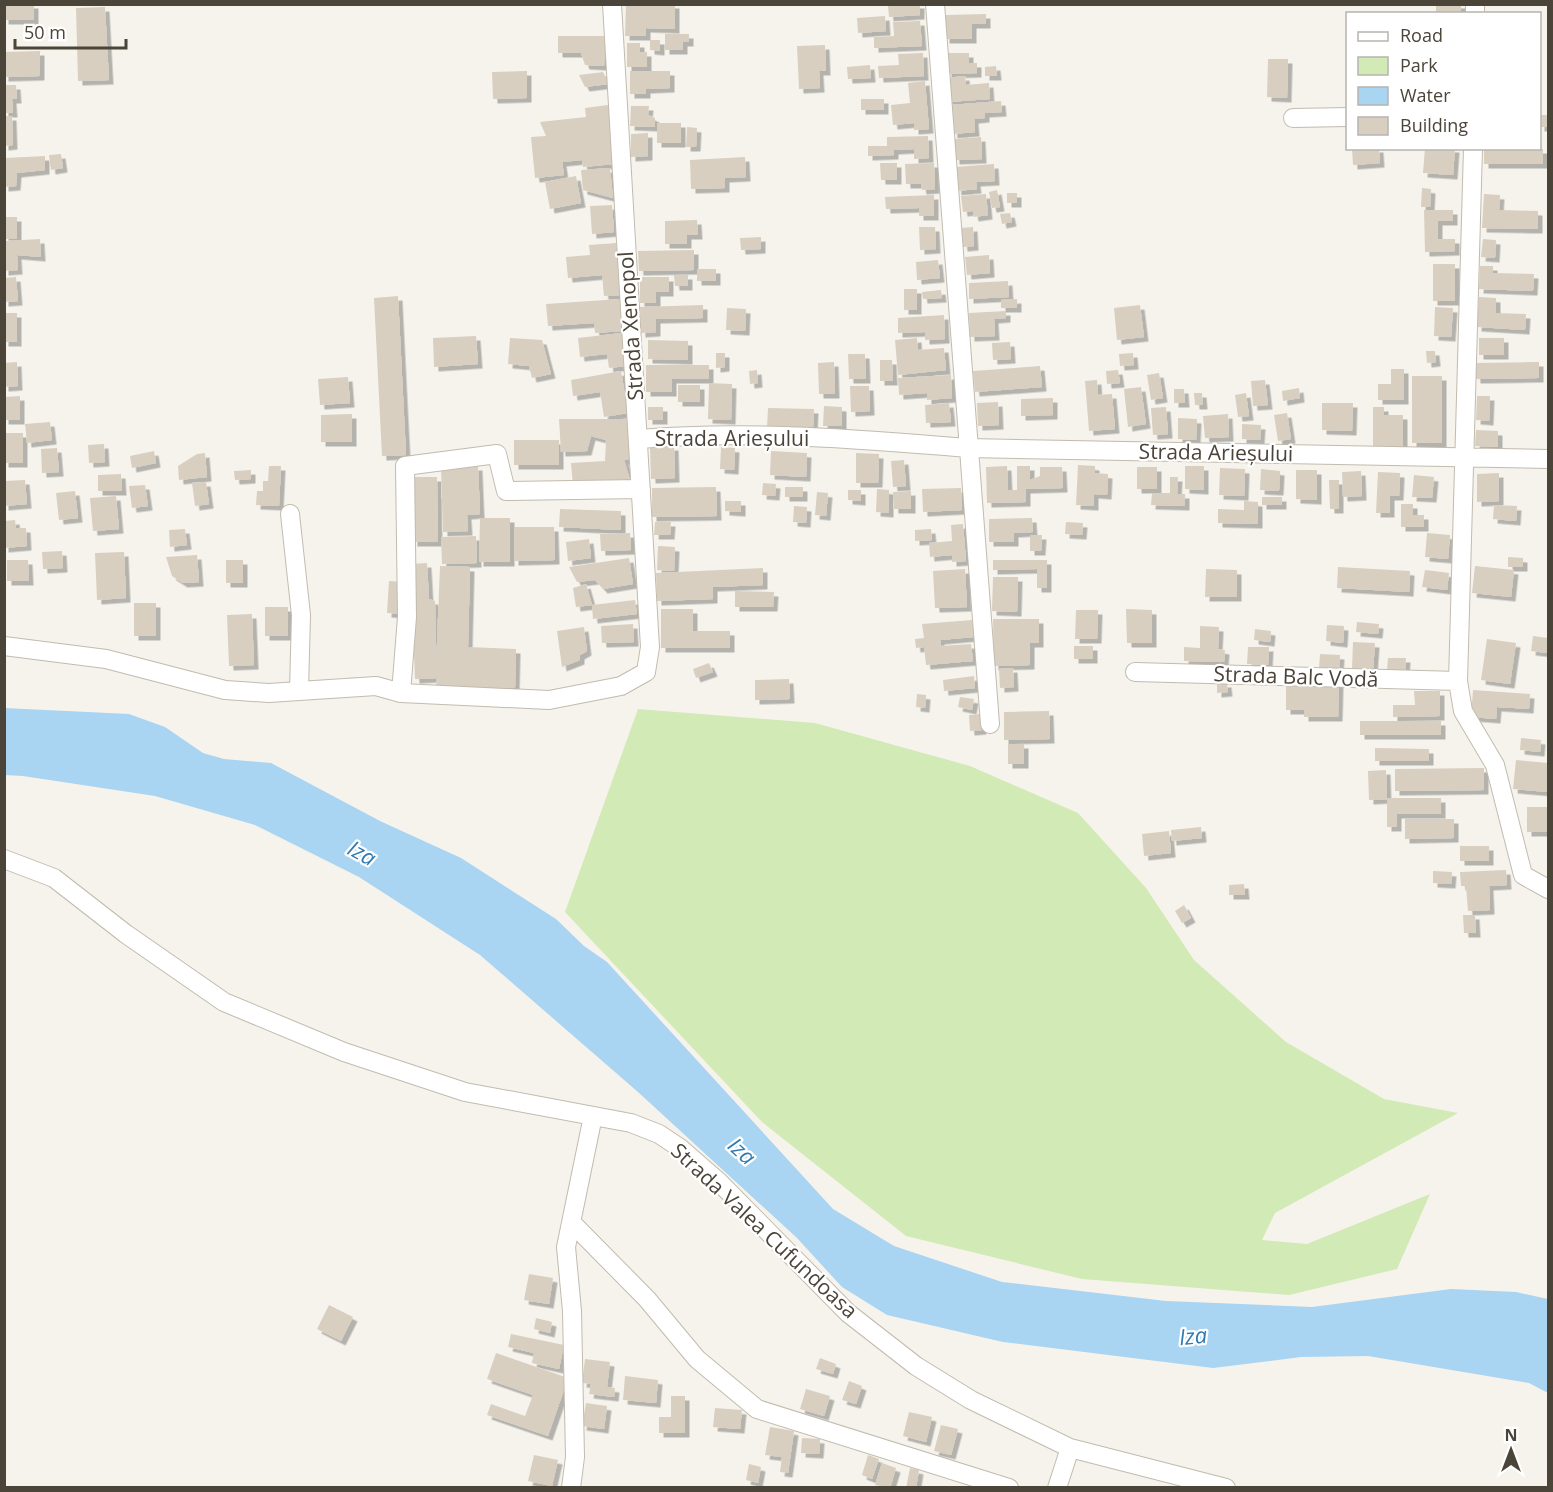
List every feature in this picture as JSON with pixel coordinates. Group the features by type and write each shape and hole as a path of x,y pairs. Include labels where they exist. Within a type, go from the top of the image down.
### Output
{"street":[{"name":"Strada Xenopol","path":"401,693 549,700 621,686 646,672 650,647 640,439 623,228 612,4"},
{"path":"935,4 990,724"},
{"path":"1293,118 1346,117"},
{"path":"1473,150 1458,681 1464,711 1495,765 1518,845 1523,874 1548,889"},
{"name":"Strada Arieșului","path":"640,439 684,435 880,441 968,448 1464,458"},
{"path":"4,646 106,659 225,690 269,693 376,686 401,693 406,617 405,466 496,454 506,491 641,489"},
{"path":"1464,458 1548,459"},
{"path":"290,514 301,615 299,691"},
{"name":"Strada Balc Vodă","path":"1135,672 1458,681"},
{"name":"Strada Valea Cufundoasa","path":"4,859 54,878 126,934 224,1002 344,1052 465,1092 631,1123 659,1134 680,1148 719,1182 848,1312 915,1366 971,1400 1070,1448 1226,1488"},
{"path":"571,1488 575,1457 572,1311 567,1247 592,1116"},
{"path":"572,1223 647,1299 697,1359 757,1409 1009,1488"},
{"path":"1057,1488 1070,1448"}],"green space":[{"path":"638,709 815,723 970,766 1078,813 1146,888 1194,960 1286,1042 1384,1099 1458,1113 1275,1213 1262,1240 1307,1244 1430,1194 1397,1269 1289,1295 1082,1279 906,1236 762,1122 565,912"}],"water":[{"name":"Iza","path":"4,708 129,714 165,727 203,753 224,759 271,763 380,821 461,858 556,919 584,946 607,962 833,1209 894,1246 1002,1282 1166,1301 1312,1307 1451,1289 1516,1292 1548,1299 1548,1393 1529,1383 1368,1356 1301,1357 1213,1368 1003,1342 887,1315 842,1287 797,1238 638,1092 480,955 359,877 255,825 155,796 5,775"}],"building":[{"path":"4,4 34,4 34,20 4,20"},
{"path":"626,4 675,4 675,29 646,28 646,36 625,36"},
{"path":"920,4 920,15 889,17 888,6"},
{"path":"1436,4 1461,4 1461,12 1436,12"},
{"path":"105,7 109,80 78,81 76,8"},
{"path":"986,14 986,24 972,24 972,39 945,39 945,15"},
{"path":"885,16 886,31 858,33 857,18"},
{"path":"920,21 922,46 874,48 874,37 894,36 893,22"},
{"path":"665,34 689,34 689,42 683,42 683,50 665,50"},
{"path":"558,36 605,36 604,66 585,65 581,53 558,53"},
{"path":"650,40 660,40 660,51 650,50"},
{"path":"627,43 640,43 640,52 647,52 647,67 627,67"},
{"path":"825,45 826,71 819,71 820,88 799,89 797,46"},
{"path":"40,51 40,76 4,77 4,52"},
{"path":"923,53 924,76 879,78 878,66 899,65 898,54"},
{"path":"947,53 969,53 969,63 977,63 977,73 947,74"},
{"path":"1268,59 1288,59 1287,98 1267,97"},
{"path":"870,65 871,78 848,79 847,67"},
{"path":"996,66 997,76 985,76 985,67"},
{"path":"527,71 527,98 493,99 492,72"},
{"path":"630,71 670,71 670,88 646,89 646,94 630,94"},
{"path":"603,72 609,84 585,87 579,75"},
{"path":"965,76 966,85 989,83 990,99 948,102 946,78"},
{"path":"925,81 929,129 914,130 914,123 893,125 891,105 910,103 908,83"},
{"path":"4,85 16,85 17,99 12,99 13,113 4,113"},
{"path":"861,99 884,99 884,110 861,110"},
{"path":"1001,101 1002,112 985,113 985,118 974,119 975,132 953,134 951,105"},
{"path":"608,105 614,164 583,167 582,160 562,162 564,175 535,178 531,137 546,136 540,122 586,117 585,108"},
{"path":"631,106 649,106 648,115 655,118 655,127 630,126"},
{"path":"1541,115 1548,115 1548,127 1541,127"},
{"path":"4,116 12,116 13,145 4,146"},
{"path":"657,123 681,123 681,143 657,143"},
{"path":"687,127 697,128 696,147 686,147"},
{"path":"648,133 648,156 631,157 631,134"},
{"path":"928,136 929,158 914,159 914,149 894,150 894,155 868,156 868,146 887,146 887,137"},
{"path":"981,137 982,159 955,160 954,139"},
{"path":"1543,149 1543,164 1484,164 1484,150"},
{"path":"1352,150 1379,150 1380,163 1353,165"},
{"path":"1425,150 1455,150 1453,175 1423,173"},
{"path":"61,154 63,168 51,170 49,155"},
{"path":"45,156 45,170 17,173 16,186 4,187 4,158"},
{"path":"745,157 746,177 725,178 725,188 691,189 690,160"},
{"path":"880,163 897,163 897,180 881,180"},
{"path":"934,163 935,189 922,190 921,184 906,184 905,164"},
{"path":"994,164 995,181 976,182 977,189 957,191 955,167"},
{"path":"610,168 613,198 583,190 581,170"},
{"path":"576,176 581,203 550,209 545,182"},
{"path":"1422,188 1431,189 1430,207 1421,207"},
{"path":"997,190 1000,207 992,208 989,192"},
{"path":"1007,193 1017,193 1017,203 1007,203"},
{"path":"986,194 988,215 974,217 973,211 963,212 961,196"},
{"path":"1484,194 1500,195 1499,210 1538,211 1538,229 1482,228"},
{"path":"934,195 934,216 919,216 919,208 886,209 885,197"},
{"path":"612,205 614,232 592,234 590,206"},
{"path":"1424,210 1453,210 1453,221 1438,221 1438,239 1455,239 1455,251 1425,252"},
{"path":"1010,213 1012,222 1002,224 1000,214"},
{"path":"4,217 17,217 17,239 4,239"},
{"path":"697,220 698,235 687,235 687,244 665,244 665,221"},
{"path":"919,227 935,227 936,249 920,250"},
{"path":"973,227 974,246 963,247 961,228"},
{"path":"761,237 761,249 741,250 740,238"},
{"path":"40,239 41,257 17,255 18,270 4,271 4,241"},
{"path":"1483,239 1496,240 1495,258 1481,257"},
{"path":"616,243 621,295 604,296 602,275 568,278 566,257 590,255 589,245"},
{"path":"694,250 694,270 639,271 638,251"},
{"path":"989,255 990,273 967,275 965,257"},
{"path":"938,260 940,278 917,280 916,262"},
{"path":"1433,264 1455,264 1455,301 1433,301"},
{"path":"1480,266 1493,266 1493,273 1534,274 1533,291 1479,289"},
{"path":"697,269 716,269 716,281 697,281"},
{"path":"674,275 688,275 688,286 675,286"},
{"path":"16,277 18,301 4,302 4,278"},
{"path":"640,277 669,277 669,292 656,292 656,303 640,303"},
{"path":"1008,281 1009,297 969,299 969,283"},
{"path":"904,289 917,289 917,310 904,310"},
{"path":"941,290 942,298 923,299 922,292"},
{"path":"398,296 406,455 382,456 374,298"},
{"path":"1479,297 1496,298 1496,313 1526,314 1525,330 1477,327"},
{"path":"620,299 622,331 595,333 594,323 548,326 546,304"},
{"path":"1017,299 1017,308 1001,308 1001,300"},
{"path":"703,305 703,318 656,319 656,332 641,333 640,307"},
{"path":"1140,305 1144,337 1117,340 1114,308"},
{"path":"1435,307 1453,308 1451,337 1434,336"},
{"path":"727,308 746,309 745,331 726,330"},
{"path":"1006,311 1006,318 994,319 995,336 970,337 969,313"},
{"path":"4,313 17,313 17,342 4,342"},
{"path":"944,315 945,339 925,340 925,332 898,333 898,318"},
{"path":"622,333 626,366 609,368 607,354 580,357 578,338"},
{"path":"476,336 478,364 434,367 433,338"},
{"path":"510,338 542,340 551,374 532,378 529,366 508,364"},
{"path":"917,338 918,350 944,348 946,370 898,375 895,340"},
{"path":"1479,338 1504,338 1504,355 1479,355"},
{"path":"648,340 688,341 688,360 648,359"},
{"path":"1010,342 1011,359 993,360 992,343"},
{"path":"1426,351 1435,351 1436,362 1427,363"},
{"path":"716,353 725,353 725,367 716,368"},
{"path":"1133,353 1134,365 1120,366 1119,354"},
{"path":"848,354 865,354 866,379 849,379"},
{"path":"880,360 892,360 893,381 880,381"},
{"path":"17,362 18,386 4,387 4,363"},
{"path":"834,362 835,394 819,394 818,363"},
{"path":"1539,362 1539,378 1476,379 1475,363"},
{"path":"646,365 709,365 709,379 672,379 672,392 646,392"},
{"path":"1040,366 1042,387 975,392 973,371"},
{"path":"1391,369 1404,369 1404,400 1378,400 1378,384 1391,384"},
{"path":"757,370 758,383 750,384 749,371"},
{"path":"1118,370 1120,383 1107,384 1106,371"},
{"path":"621,371 628,413 604,417 600,392 573,396 571,380"},
{"path":"1159,373 1163,398 1151,400 1147,375"},
{"path":"951,375 952,398 927,400 927,393 899,395 898,378"},
{"path":"1412,376 1442,376 1442,443 1412,443"},
{"path":"348,377 350,403 320,405 318,379"},
{"path":"1097,380 1098,395 1112,394 1115,429 1089,431 1085,381"},
{"path":"1265,380 1268,405 1253,406 1251,381"},
{"path":"709,383 732,384 731,420 708,419"},
{"path":"678,385 700,385 700,402 678,402"},
{"path":"850,386 869,386 870,411 851,412"},
{"path":"1141,387 1146,424 1128,427 1124,389"},
{"path":"1299,388 1300,398 1283,401 1282,391"},
{"path":"1174,389 1184,389 1185,403 1174,403"},
{"path":"1194,393 1202,393 1203,405 1195,405"},
{"path":"1246,393 1249,416 1238,417 1235,395"},
{"path":"20,396 20,420 4,420 4,397"},
{"path":"1477,396 1490,396 1489,421 1476,420"},
{"path":"1053,398 1053,415 1021,416 1021,399"},
{"path":"998,402 999,425 978,426 977,403"},
{"path":"949,403 951,422 926,423 925,405"},
{"path":"1322,403 1353,403 1352,431 1322,430"},
{"path":"824,406 842,407 842,426 823,426"},
{"path":"648,407 663,407 663,420 648,420"},
{"path":"1166,407 1168,434 1153,435 1151,408"},
{"path":"1373,407 1384,407 1384,415 1403,415 1403,447 1373,447"},
{"path":"768,408 814,409 813,428 767,427"},
{"path":"1287,413 1291,439 1278,441 1274,415"},
{"path":"352,414 352,442 321,442 321,415"},
{"path":"1228,414 1229,437 1205,438 1203,416"},
{"path":"1178,418 1197,419 1196,440 1178,439"},
{"path":"559,419 632,419 633,460 624,460 631,483 573,486 571,463 605,461 606,440 591,436 587,451 561,452"},
{"path":"50,422 52,440 27,443 25,424"},
{"path":"1242,424 1261,425 1260,440 1242,439"},
{"path":"1476,430 1498,431 1498,447 1475,446"},
{"path":"4,433 23,433 23,463 4,463"},
{"path":"514,440 559,440 559,465 514,465"},
{"path":"104,444 105,462 89,463 88,445"},
{"path":"674,446 675,478 651,479 650,447"},
{"path":"721,447 735,448 734,470 720,469"},
{"path":"57,448 59,472 42,473 41,449"},
{"path":"154,451 156,463 132,468 130,456"},
{"path":"771,451 807,453 806,477 770,475"},
{"path":"205,453 207,477 179,480 178,466 197,454"},
{"path":"856,453 879,454 878,483 856,483"},
{"path":"904,460 906,486 893,487 891,461"},
{"path":"1078,465 1095,466 1095,473 1108,474 1107,495 1094,494 1094,506 1076,505"},
{"path":"269,466 281,466 279,506 256,505 257,491 263,491 263,481 268,481"},
{"path":"478,466 480,514 467,515 468,531 443,532 441,467"},
{"path":"1007,466 1008,490 1017,490 1017,466 1030,466 1030,480 1040,476 1040,467 1062,467 1063,488 1026,489 1026,502 987,503 986,467"},
{"path":"1185,466 1204,466 1204,490 1185,489"},
{"path":"1137,467 1157,467 1157,489 1137,489"},
{"path":"1220,468 1245,469 1244,496 1219,495"},
{"path":"1261,469 1280,471 1279,491 1260,490"},
{"path":"251,470 251,479 235,480 234,471"},
{"path":"1296,470 1317,470 1317,500 1296,499"},
{"path":"1361,471 1362,496 1343,497 1342,472"},
{"path":"1378,472 1400,473 1399,496 1390,496 1390,513 1376,513"},
{"path":"1499,473 1499,501 1477,502 1477,474"},
{"path":"121,474 122,491 98,491 98,475"},
{"path":"1414,475 1434,477 1432,498 1412,497"},
{"path":"412,477 437,477 438,542 413,542"},
{"path":"1170,477 1178,477 1177,494 1185,494 1185,506 1151,505 1152,493 1170,493"},
{"path":"25,480 27,504 4,506 4,481"},
{"path":"1329,480 1339,480 1339,509 1330,509"},
{"path":"206,482 209,504 195,506 192,483"},
{"path":"763,483 776,484 775,496 762,495"},
{"path":"145,485 148,506 132,508 129,486"},
{"path":"716,487 717,516 652,517 652,488"},
{"path":"785,487 803,487 803,497 785,497"},
{"path":"961,488 962,510 923,512 922,489"},
{"path":"877,489 889,490 889,513 876,512"},
{"path":"848,490 861,490 861,501 848,500"},
{"path":"75,491 78,518 59,520 56,493"},
{"path":"911,491 911,509 894,509 893,492"},
{"path":"817,492 828,493 826,516 815,515"},
{"path":"116,496 119,529 93,531 90,498"},
{"path":"1262,497 1282,497 1282,505 1262,505"},
{"path":"725,501 741,501 741,512 725,511"},
{"path":"1244,501 1258,502 1258,524 1218,523 1218,509 1244,510"},
{"path":"1401,504 1413,504 1413,515 1424,515 1424,527 1401,527"},
{"path":"1494,505 1517,506 1516,521 1493,519"},
{"path":"794,506 807,507 806,523 793,522"},
{"path":"560,509 621,511 621,530 559,527"},
{"path":"480,518 510,518 510,562 479,562"},
{"path":"1032,518 1033,532 1014,533 1014,542 989,542 989,519"},
{"path":"15,520 16,528 26,528 27,546 4,548 4,521"},
{"path":"655,522 671,522 670,535 654,535"},
{"path":"1066,522 1083,523 1082,535 1065,534"},
{"path":"963,524 966,561 952,562 952,555 930,557 929,543 952,541 951,525"},
{"path":"514,527 554,527 555,560 514,561"},
{"path":"185,529 187,545 170,547 169,530"},
{"path":"931,529 932,540 915,541 915,530"},
{"path":"630,533 631,550 601,551 600,534"},
{"path":"1427,533 1450,535 1448,559 1425,557"},
{"path":"1030,535 1042,535 1041,551 1030,551"},
{"path":"476,536 477,563 442,564 441,537"},
{"path":"589,539 591,558 568,561 566,542"},
{"path":"658,546 675,547 674,571 657,570"},
{"path":"62,551 63,568 43,569 42,552"},
{"path":"124,552 126,598 97,600 95,553"},
{"path":"197,555 199,582 183,583 172,576 166,557"},
{"path":"1508,557 1523,558 1523,567 1508,567"},
{"path":"629,558 633,584 603,589 595,580 577,582 569,567"},
{"path":"7,560 28,560 29,581 7,581"},
{"path":"226,560 243,560 243,583 226,583"},
{"path":"993,560 1047,560 1047,588 1037,588 1037,569 993,570"},
{"path":"427,563 429,599 435,601 436,668 440,566 470,567 468,647 516,649 515,688 436,686 437,678 415,679 410,564"},
{"path":"1475,566 1514,570 1511,597 1472,593"},
{"path":"1338,567 1410,571 1409,592 1337,588"},
{"path":"763,568 763,585 713,587 713,599 657,601 656,573"},
{"path":"965,569 967,607 935,608 933,571"},
{"path":"1206,569 1237,570 1237,597 1205,597"},
{"path":"1425,570 1449,573 1447,590 1422,587"},
{"path":"993,577 1018,577 1017,612 992,611"},
{"path":"389,581 404,582 402,614 387,613"},
{"path":"586,584 592,605 576,607 573,588"},
{"path":"735,591 774,592 773,607 735,607"},
{"path":"635,600 637,614 593,619 592,605"},
{"path":"134,603 156,603 156,636 134,636"},
{"path":"265,607 288,607 288,636 265,636"},
{"path":"661,609 693,609 693,631 730,631 730,648 661,648"},
{"path":"1126,609 1152,610 1152,643 1127,643"},
{"path":"1076,610 1098,610 1097,639 1075,639"},
{"path":"252,614 254,665 229,666 227,615"},
{"path":"993,619 1039,619 1039,643 1030,643 1030,665 994,666"},
{"path":"972,620 974,637 940,640 941,646 971,644 973,661 926,665 924,647 916,648 915,639 924,638 922,624"},
{"path":"1357,622 1379,624 1378,634 1356,632"},
{"path":"633,624 634,642 602,643 601,626"},
{"path":"1327,625 1344,626 1343,643 1326,641"},
{"path":"1200,626 1219,627 1218,649 1225,650 1224,662 1184,661 1184,647 1200,648"},
{"path":"584,627 587,651 580,655 580,660 562,667 557,631"},
{"path":"1255,629 1271,631 1270,642 1254,640"},
{"path":"1533,636 1548,638 1548,653 1531,651"},
{"path":"1487,639 1516,643 1510,684 1481,680"},
{"path":"1353,642 1375,643 1373,671 1352,669"},
{"path":"1074,646 1093,646 1093,659 1074,659"},
{"path":"1248,647 1269,647 1268,665 1247,664"},
{"path":"1320,654 1340,655 1339,670 1319,668"},
{"path":"1388,658 1406,658 1405,671 1387,671"},
{"path":"709,663 713,672 696,678 693,669"},
{"path":"1013,668 1014,687 1000,688 999,669"},
{"path":"974,676 975,688 944,691 943,680"},
{"path":"789,679 790,699 755,700 755,680"},
{"path":"1286,681 1339,682 1338,717 1304,717 1304,710 1286,710"},
{"path":"1217,683 1227,683 1228,692 1217,693"},
{"path":"1473,690 1530,694 1529,709 1497,707 1496,719 1471,717"},
{"path":"1414,691 1440,691 1440,716 1393,717 1393,705 1415,705"},
{"path":"917,694 926,695 925,708 916,707"},
{"path":"960,697 974,699 972,710 958,707"},
{"path":"1049,711 1050,739 1004,740 1004,712"},
{"path":"980,714 982,730 970,731 969,715"},
{"path":"1360,721 1441,721 1441,735 1360,735"},
{"path":"1521,738 1541,740 1540,752 1520,750"},
{"path":"1008,744 1024,744 1024,764 1008,764"},
{"path":"1375,748 1429,749 1429,761 1375,761"},
{"path":"1516,760 1548,763 1548,792 1513,789"},
{"path":"1484,768 1484,790 1395,791 1395,769"},
{"path":"1386,770 1387,799 1369,800 1368,771"},
{"path":"1387,798 1441,798 1441,814 1397,814 1397,827 1387,827"},
{"path":"1527,807 1548,807 1548,832 1527,832"},
{"path":"1405,819 1454,819 1454,838 1405,839"},
{"path":"1201,827 1202,838 1172,841 1171,830"},
{"path":"1169,831 1171,853 1144,856 1142,834"},
{"path":"1460,846 1489,846 1489,861 1460,861"},
{"path":"1506,870 1507,885 1489,886 1490,910 1468,911 1466,886 1461,886 1460,872"},
{"path":"1433,871 1452,872 1451,884 1433,883"},
{"path":"1244,884 1245,895 1229,895 1229,885"},
{"path":"1184,905 1191,918 1182,923 1175,911"},
{"path":"1463,915 1475,915 1476,933 1464,933"},
{"path":"529,1274 553,1278 549,1304 524,1300"},
{"path":"329,1305 353,1317 341,1341 317,1329"},
{"path":"536,1318 552,1322 550,1333 534,1329"},
{"path":"511,1334 564,1345 559,1369 532,1363 534,1353 508,1347"},
{"path":"496,1353 568,1378 548,1436 487,1415 491,1404 525,1416 533,1395 487,1379"},
{"path":"820,1358 836,1364 833,1374 816,1369"},
{"path":"585,1359 610,1362 607,1387 615,1388 614,1397 589,1394 591,1384 582,1383"},
{"path":"625,1376 658,1380 656,1403 623,1400"},
{"path":"849,1381 862,1386 856,1404 842,1400"},
{"path":"806,1389 830,1396 824,1416 800,1409"},
{"path":"671,1396 685,1396 685,1433 659,1433 659,1417 671,1417"},
{"path":"586,1403 607,1406 604,1429 582,1426"},
{"path":"715,1408 742,1410 740,1429 713,1427"},
{"path":"909,1412 932,1417 926,1442 903,1436"},
{"path":"941,1425 958,1429 951,1455 934,1451"},
{"path":"770,1427 794,1431 788,1473 780,1472 782,1457 765,1455"},
{"path":"802,1438 820,1439 819,1454 801,1453"},
{"path":"534,1455 558,1460 552,1486 528,1481"},
{"path":"868,1455 879,1459 872,1479 862,1475"},
{"path":"882,1463 896,1468 890,1488 875,1485"},
{"path":"749,1464 761,1467 758,1483 746,1480"},
{"path":"910,1468 919,1470 916,1488 906,1488"}]}
